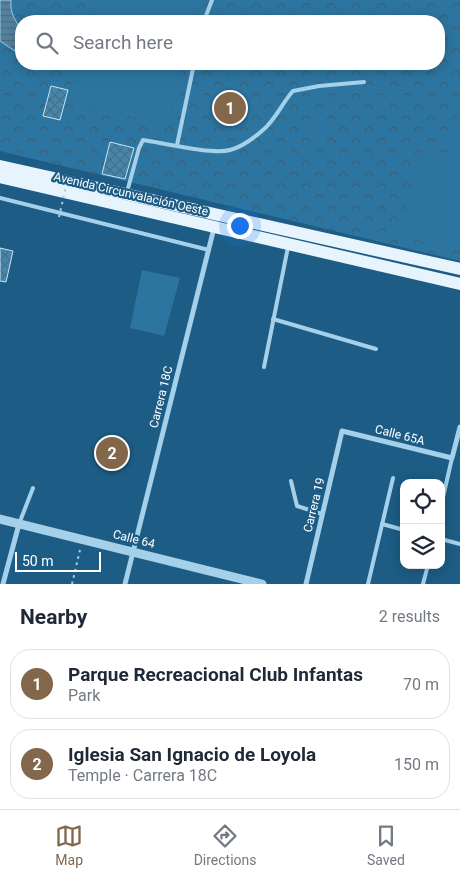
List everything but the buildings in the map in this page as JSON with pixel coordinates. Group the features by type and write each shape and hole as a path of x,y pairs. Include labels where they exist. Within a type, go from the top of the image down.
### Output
{"main road":[{"name":"Avenida Circunvalación Oeste","path":"0,166 126,194 289,245 460,284"},
{"name":"Avenida Circunvalación Oeste","path":"0,177 460,269"}],"street":[{"name":"Carrera 18C","path":"125,584 216,221"},
{"path":"452,458 460,427"},
{"name":"Calle 65A","path":"342,431 452,458"},
{"name":"Carrera 19","path":"306,584 342,431"},
{"name":"Calle 64","path":"0,519 262,584"},
{"path":"3,584 19,524"}],"lane":[{"path":"206,15 212,0"},
{"path":"177,145 193,70"},
{"path":"126,194 143,140 218,152 231,150 263,130 278,114 294,91 319,86 364,82"},
{"path":"0,198 209,250"},
{"path":"264,367 289,245"},
{"path":"273,319 376,349"},
{"path":"445,489 452,458"},
{"path":"368,584 393,478"},
{"path":"291,481 297,506 304,510 322,514"},
{"path":"19,524 33,488"},
{"path":"382,524 400,529"},
{"path":"445,540 460,544"},
{"path":"423,584 427,569"}],"path":[{"path":"59,217 68,173"},
{"path":"72,584 82,540"}],"green space":[{"path":"0,0 460,0 460,261 0,151"},
{"path":"102,0 197,0 193,15 100,15 99,12"},
{"path":"74,70 182,70 178,85 183,87 178,107 172,107 168,126 68,101"},
{"path":"217,70 238,70 237,76"},
{"path":"460,89 460,147 452,145"},
{"path":"220,92 235,96 229,122 213,119"},
{"path":"327,107 327,135 313,135 313,108"},
{"path":"438,151 460,155 460,250 399,236 416,169"},
{"path":"142,270 180,278 164,336 130,328"}],"shaded area":[{"path":"0,0 11,0 12,13 15,19 15,51 0,41"}],"place":[{"name":"Parque Recreacional Club Infantas","path":"230,108"},
{"name":"Iglesia San Ignacio de Loyola","path":"112,453"}]}
